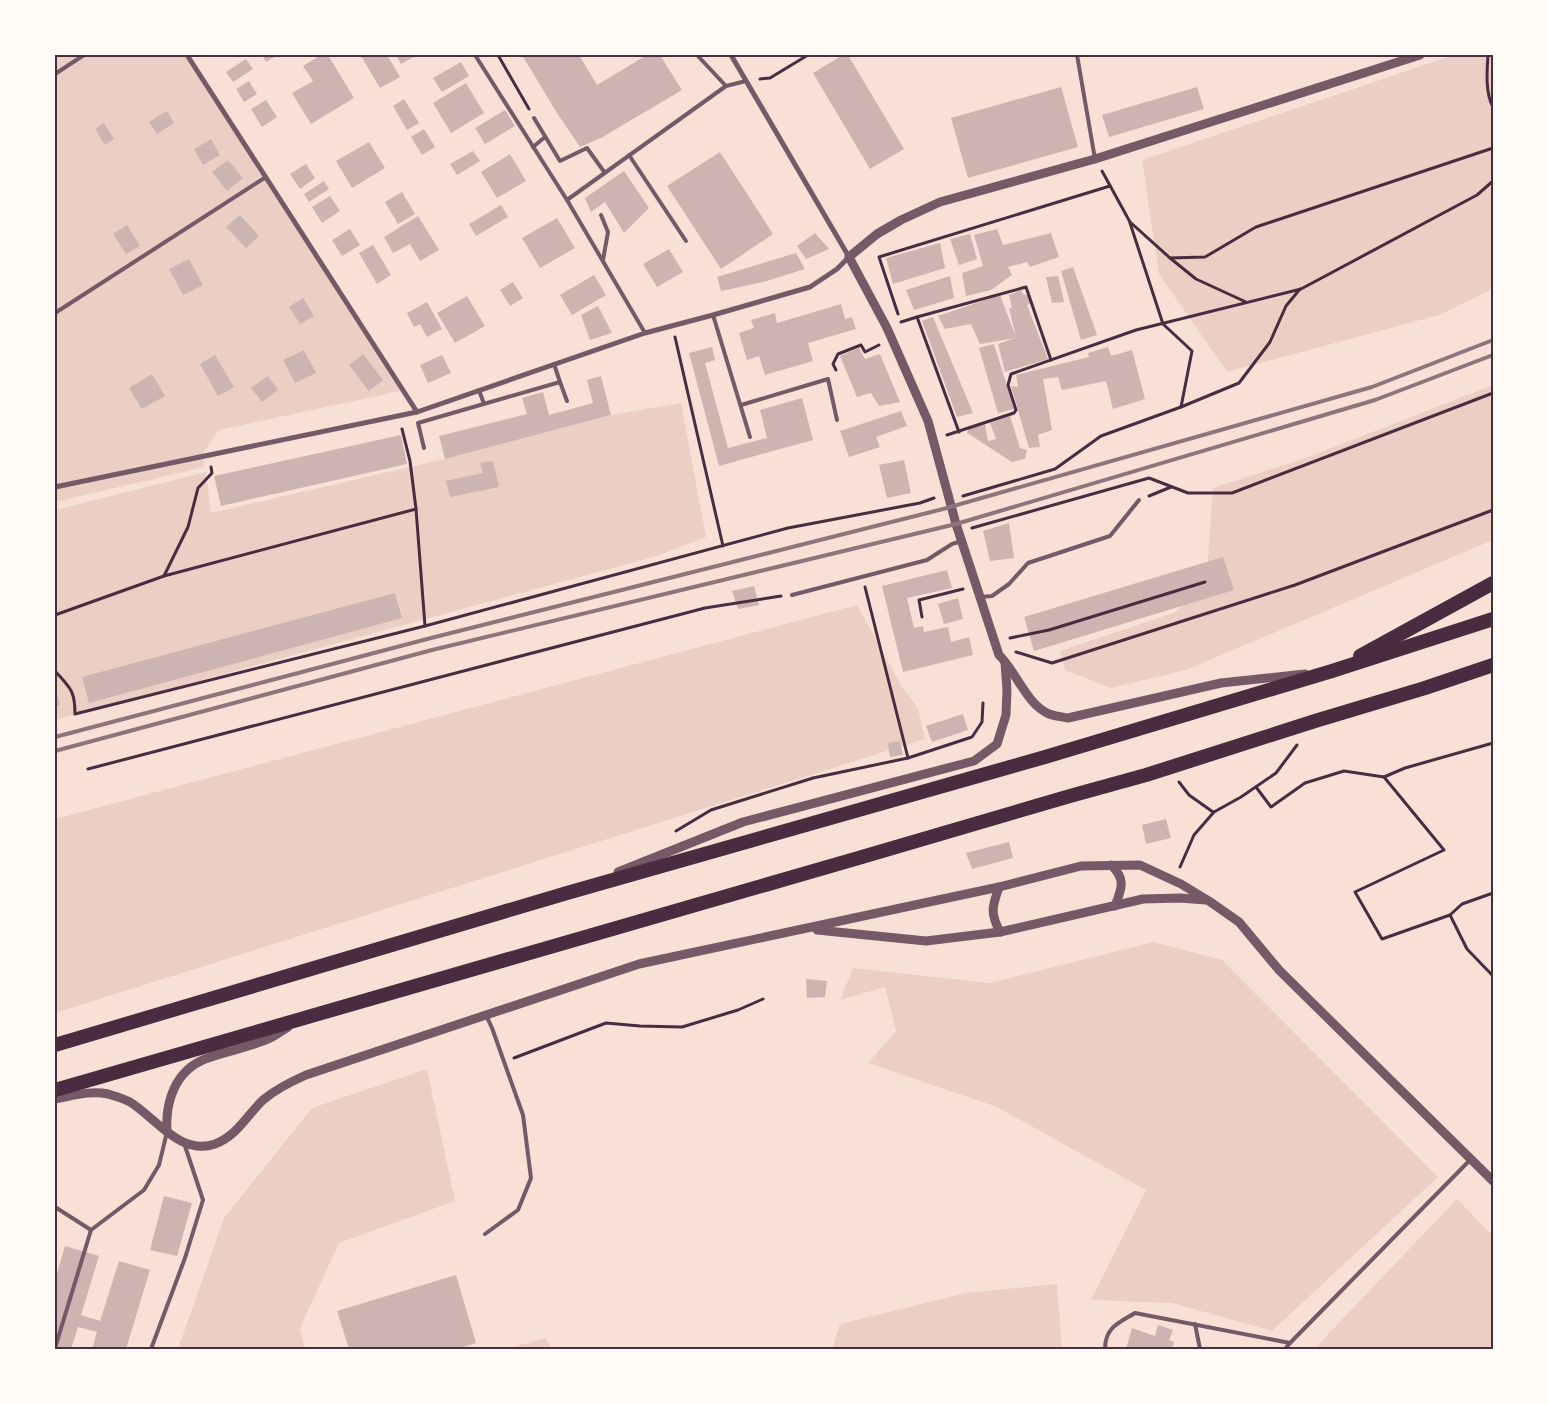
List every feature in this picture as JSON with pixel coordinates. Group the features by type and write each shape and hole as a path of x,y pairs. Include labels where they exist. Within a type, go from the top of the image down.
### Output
{"highway":[{"path":"1332,671 1493,582"},
{"path":"55,1045 567,893 1045,758 1332,671 1493,619"},
{"path":"55,1090 1146,775 1493,666"}],"street":[{"path":"187,55 417,412"},
{"path":"567,893 743,822 974,760 997,744 1006,715 1007,690 1002,658 958,532 928,421 887,328 850,257 731,55"},
{"path":"55,487 417,412 645,333 810,287 837,269 877,234 940,202 1095,159 1420,55"},
{"path":"1002,658 1023,690 1038,705 1048,713 1068,718 1221,683 1332,671"},
{"path":"1111,865 1119,872 1122,886 1115,906"},
{"path":"55,1099 87,1093 106,1094 129,1102 184,1143 198,1146 215,1144 229,1136 244,1122 261,1101 280,1087 306,1075 639,964 999,887 1081,866 1140,865 1173,880 1209,901 1239,922 1279,970 1493,1180"},
{"path":"999,887 994,901 992,918 1000,932"},
{"path":"809,929 926,941 1000,932 1144,899 1180,898 1209,901"},
{"path":"167,1132 168,1103 174,1086 188,1071 203,1060 268,1039 304,1018"}],"lane":[{"path":"55,74 84,55"},
{"path":"475,55 567,200 645,333"},
{"path":"697,55 726,86"},
{"path":"1077,55 1095,159"},
{"path":"567,200 726,86 746,81"},
{"path":"534,118 560,161 587,148 605,173"},
{"path":"533,147 545,138"},
{"path":"629,155 686,241"},
{"path":"55,313 266,178"},
{"path":"601,214 608,232 603,260"},
{"path":"714,315 719,338 727,357 750,437"},
{"path":"554,364 567,402"},
{"path":"741,405 828,379 837,420"},
{"path":"424,448 418,423 560,382"},
{"path":"479,390 484,404"},
{"path":"427,408 431,420"},
{"path":"980,598 992,596 1009,584 1028,563 1110,536 1139,500"},
{"path":"792,595 927,560 952,544 962,541"},
{"path":"485,1234 518,1210 531,1178 523,1115 486,1015"},
{"path":"55,1348 91,1230 144,1190 159,1165 167,1132"},
{"path":"151,1349 185,1258 203,1200 184,1143"},
{"path":"1285,1349 1471,1158"},
{"path":"55,1207 91,1230"},
{"path":"1105,1349 1105,1339 1113,1326 1135,1312 1290,1343"},
{"path":"1195,1324 1200,1349"}],"path":[{"path":"498,55 534,118"},
{"path":"746,81 770,78 808,55"},
{"path":"1488,55 1487,69 1490,102 1493,107"},
{"path":"1170,258 1205,257 1256,227 1493,148"},
{"path":"1095,159 1130,222 1162,324 1192,351 1181,407"},
{"path":"939,438 1014,412 1016,410 1008,385 1011,374 1136,330 1301,289 1477,195 1493,182"},
{"path":"904,331 880,257 1110,186"},
{"path":"1130,222 1196,279 1247,302"},
{"path":"959,432 917,317 1026,287 1051,360"},
{"path":"962,503 960,496 1054,470 1101,436 1181,407 1239,383 1270,342 1286,306 1301,289"},
{"path":"676,324 675,338 723,546"},
{"path":"838,377 833,364 838,354 861,345 865,352 882,344 878,336"},
{"path":"958,532 1149,478 1188,493 1232,493 1493,393"},
{"path":"399,416 410,461 416,509 425,626"},
{"path":"164,576 188,526 198,488 212,473 209,456"},
{"path":"1139,500 1171,486"},
{"path":"55,671 72,690 75,714 425,626 788,528 920,502 940,496"},
{"path":"55,615 164,576 416,509"},
{"path":"1002,658 1015,652 1052,663 1295,585 1493,510"},
{"path":"863,576 908,758"},
{"path":"1010,638 1049,630 1205,582"},
{"path":"922,617 919,600 964,588"},
{"path":"88,769 705,608 792,595"},
{"path":"1006,630 1015,652"},
{"path":"675,832 711,810 813,778 908,758 972,737 982,722 983,703"},
{"path":"1173,880 1194,835 1214,812 1241,797 1276,773 1315,721"},
{"path":"1256,787 1271,807 1305,783 1344,771 1384,777 1405,768 1493,743"},
{"path":"1146,775 1180,782 1189,795 1214,812"},
{"path":"1384,777 1444,850 1355,892 1382,939 1450,915 1462,904 1493,893"},
{"path":"1450,915 1467,949 1493,976"},
{"path":"504,1062 606,1023 682,1027 738,1010 762,999"}],"shaded area":[{"path":"55,55 184,55 400,391 219,430 203,453 204,467 55,502"},
{"path":"1454,55 1493,55 1493,289 1439,315 1227,372 1159,274 1142,160"},
{"path":"1493,385 1493,540 1186,670 1111,688 1065,670 1060,651 1173,613 1206,587 1213,488 1311,456"},
{"path":"681,403 706,537 657,556 55,720 55,510 206,472 211,513 445,459 611,415"},
{"path":"857,605 902,687 918,708 925,739 55,1013 55,819"},
{"path":"1154,942 1222,960 1438,1177 1272,1331 1172,1303 1091,1300 1146,1190 997,1107 868,1063 896,1031 885,987 840,1000 853,968 990,983"},
{"path":"427,1069 455,1201 339,1243 300,1328 305,1349 178,1349 224,1218 312,1108"},
{"path":"1457,1199 1493,1236 1493,1349 1314,1349"},
{"path":"1057,1284 1062,1349 832,1349 840,1324 966,1293"},
{"path":"545,1338 553,1349 506,1349"}],"building":[{"path":"262,55 278,55 266,62"},
{"path":"321,55 328,55 354,98 311,124 292,93 313,81 303,66"},
{"path":"387,55 400,77 380,88 361,56"},
{"path":"396,55 417,55 401,64"},
{"path":"522,55 579,55 597,85 647,55 660,55 682,90 601,138 580,147"},
{"path":"843,55 848,55 904,149 870,169 813,73"},
{"path":"246,59 253,69 233,82 226,72"},
{"path":"461,62 469,76 442,92 433,78"},
{"path":"249,81 257,94 244,102 236,89"},
{"path":"466,83 484,113 451,133 433,103"},
{"path":"1061,87 1078,147 968,178 951,118"},
{"path":"1197,87 1204,109 1109,137 1102,115"},
{"path":"404,99 419,123 407,130 393,106"},
{"path":"266,100 277,117 262,127 251,109"},
{"path":"505,110 515,126 485,144 475,128"},
{"path":"167,111 174,123 157,134 149,122"},
{"path":"104,123 114,139 105,145 95,129"},
{"path":"424,129 435,147 422,155 411,137"},
{"path":"211,139 220,155 203,165 194,149"},
{"path":"369,142 385,168 352,188 336,161"},
{"path":"473,151 480,161 457,175 450,164"},
{"path":"720,152 773,234 721,269 667,186"},
{"path":"510,154 526,181 497,198 481,172"},
{"path":"228,160 243,178 227,191 212,172"},
{"path":"306,164 315,178 300,189 290,174"},
{"path":"624,171 649,208 624,233 605,202 591,212 585,198"},
{"path":"324,181 329,189 309,202 304,194"},
{"path":"402,192 415,214 398,224 385,202"},
{"path":"330,196 340,211 322,223 312,207"},
{"path":"501,205 508,217 476,236 469,224"},
{"path":"240,215 259,236 246,248 226,227"},
{"path":"418,216 439,250 420,261 410,244 393,253 384,237"},
{"path":"557,218 575,248 540,268 522,238"},
{"path":"127,225 140,246 126,254 113,234"},
{"path":"350,229 360,245 342,256 332,240"},
{"path":"997,229 1003,245 1051,233 1059,257 1030,267 1027,262 1008,267 1012,275 991,290 966,296 962,273 983,266 974,235"},
{"path":"815,233 829,249 806,259 797,246"},
{"path":"970,234 977,259 959,265 950,239"},
{"path":"940,243 945,268 893,284 886,258"},
{"path":"373,245 391,275 377,284 359,253"},
{"path":"669,249 683,272 657,287 643,264"},
{"path":"796,253 805,269 767,281 721,291 717,277"},
{"path":"189,259 203,285 183,295 169,269"},
{"path":"1073,267 1097,335 1081,340 1061,271"},
{"path":"594,275 606,295 572,315 560,295"},
{"path":"950,276 954,298 914,310 906,290"},
{"path":"1058,276 1064,302 1052,303 1046,277"},
{"path":"513,282 523,298 510,306 500,290"},
{"path":"1021,290 1024,295 1028,294 1031,303 1027,305 1048,359 1005,372 998,344 1015,338 980,344 971,324 945,329 938,316 1000,295 1016,337 1009,308 1012,308 1009,295"},
{"path":"467,296 485,326 455,343 437,313"},
{"path":"303,298 314,316 300,324 289,307"},
{"path":"427,302 442,329 427,337 420,324 414,327 407,313"},
{"path":"841,304 845,319 852,317 856,329 808,343 813,361 765,375 759,356 747,360 739,333 754,328 751,320 775,313 777,323"},
{"path":"598,306 612,333 590,340 581,315"},
{"path":"933,317 973,413 957,417 922,321"},
{"path":"994,344 1014,409 998,413 979,348"},
{"path":"712,347 715,360 705,363 728,448 767,438 760,410 802,398 813,440 719,466 689,353"},
{"path":"1108,347 1111,356 1132,350 1145,399 1113,409 1106,381 1062,390 1058,377 1043,379 1052,430 1038,435 1040,447 1029,448 1011,386 1018,387 1016,375 1089,357 1088,353"},
{"path":"859,348 865,359 880,354 900,402 879,406 871,393 857,397 840,356"},
{"path":"304,350 316,373 295,383 283,360"},
{"path":"363,354 383,380 369,391 349,365"},
{"path":"215,355 234,387 218,396 200,364"},
{"path":"442,355 451,373 428,383 420,365"},
{"path":"152,374 165,396 142,409 129,388"},
{"path":"268,376 278,390 262,402 251,388"},
{"path":"601,376 611,415 445,459 439,436 527,414 522,398 543,392 549,415 593,403 587,380"},
{"path":"901,411 907,426 876,437 880,447 849,457 840,431"},
{"path":"1010,416 1020,448 1027,450 1025,459 1012,462 967,433 969,428 985,424 988,441 996,439 990,423"},
{"path":"401,435 407,464 221,506 214,476"},
{"path":"904,460 911,493 887,498 879,465"},
{"path":"493,461 499,487 450,497 446,481 483,473 480,463"},
{"path":"1009,523 1014,558 990,561 983,531"},
{"path":"1223,557 1234,590 1034,651 1024,617"},
{"path":"947,570 952,588 907,598 914,628 923,626 924,632 948,627 951,642 969,637 973,655 903,672 882,586"},
{"path":"754,586 759,605 738,609 732,591"},
{"path":"395,593 402,618 89,703 82,677"},
{"path":"958,598 963,619 944,624 938,604"},
{"path":"55,687 60,705 55,706"},
{"path":"963,714 968,730 932,742 926,726"},
{"path":"900,741 903,755 890,757 888,743"},
{"path":"1166,819 1171,838 1146,844 1142,825"},
{"path":"1009,842 1013,858 972,869 966,853"},
{"path":"806,979 827,981 825,997 807,998"},
{"path":"164,1196 192,1203 177,1256 150,1250"},
{"path":"65,1246 99,1256 81,1315 100,1321 119,1261 150,1270 126,1349 92,1349 97,1332 78,1327 71,1349 55,1349 55,1280"},
{"path":"456,1275 476,1343 456,1349 349,1349 337,1311"},
{"path":"1158,1325 1173,1330 1169,1340 1174,1342 1172,1349 1126,1349 1132,1328 1155,1336"}],"railway":[{"path":"55,737 431,638 943,509 1372,387 1493,340"},
{"path":"55,751 432,650 956,524 1375,400 1493,355"}]}
